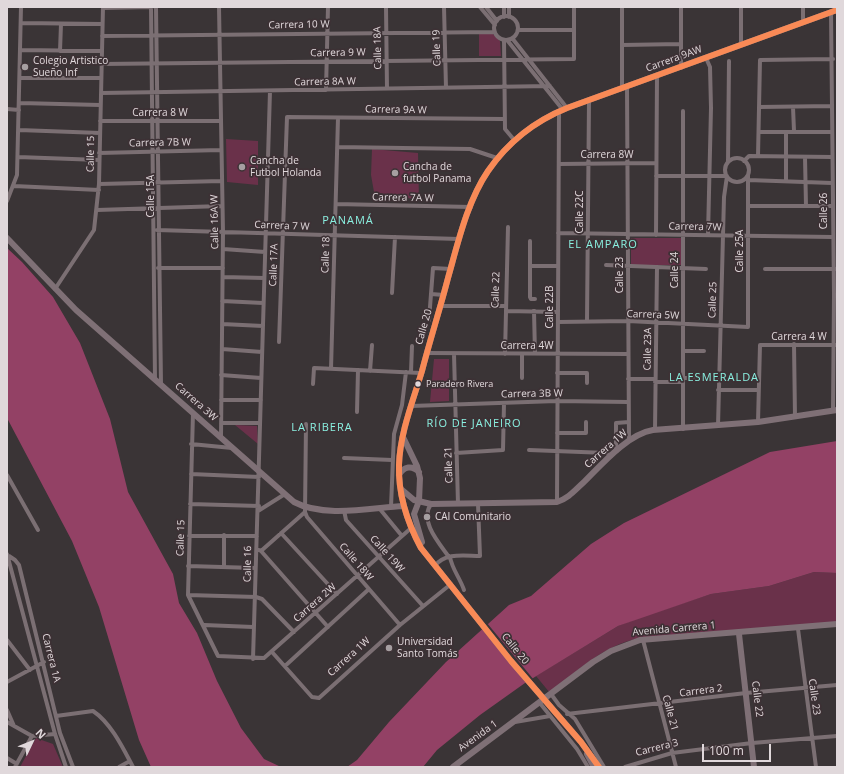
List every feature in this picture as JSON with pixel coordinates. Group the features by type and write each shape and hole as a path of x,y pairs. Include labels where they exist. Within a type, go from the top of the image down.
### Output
{"street":[{"path":"7,201 14,186 18,157 21,7"},
{"name":"Calle 15A","path":"151,7 155,379"},
{"path":"103,8 157,7"},
{"name":"Calle 15A","path":"157,7 161,384"},
{"name":"Calle 16A W","path":"219,7 223,232 220,437"},
{"path":"326,90 328,7"},
{"name":"Calle 18A","path":"386,7 387,89"},
{"name":"Calle 19","path":"444,7 446,88"},
{"path":"480,7 496,23"},
{"path":"486,7 496,23 495,32 500,38 506,40 523,59 563,110"},
{"path":"504,7 506,17"},
{"path":"496,23 506,17 509,7"},
{"path":"518,30 574,30 574,7"},
{"name":"Calle 23","path":"622,7 622,45 627,164 629,440"},
{"path":"680,68 681,7"},
{"path":"741,7 741,44"},
{"path":"802,7 803,23"},
{"name":"Calle 15","path":"55,289 92,234 97,210 99,190 103,8"},
{"name":"Carrera 9AW","path":"526,131 563,110 834,11"},
{"name":"Calle 26","path":"834,11 835,50 832,59 835,97 832,106 835,123 832,132 835,148 832,157 832,182 835,195 832,206 835,223 832,237 835,269 835,410"},
{"path":"506,17 516,22 518,30"},
{"path":"21,24 102,24"},
{"path":"60,51 61,24"},
{"path":"506,40 512,38 518,30"},
{"name":"Carrera 9 W","path":"101,64 574,59 574,30"},
{"name":"Carrera 10 W","path":"102,36 445,31 495,32"},
{"path":"512,38 550,86 563,110"},
{"path":"506,40 504,60 504,119 505,129 515,141"},
{"path":"622,45 681,44"},
{"path":"20,50 102,51"},
{"path":"706,58 710,67 708,235"},
{"path":"758,156 760,61 762,58 832,59"},
{"path":"727,176 725,169 728,162 729,61"},
{"path":"656,234 657,76"},
{"path":"20,78 101,78"},
{"name":"Carrera 8A W","path":"101,93 550,86"},
{"path":"258,470 270,91"},
{"name":"Calle 22C","path":"587,322 589,101"},
{"path":"20,103 100,105"},
{"path":"759,107 832,106"},
{"path":"793,107 794,131"},
{"path":"7,109 19,110"},
{"name":"Calle 22B","path":"557,502 559,164 563,110"},
{"name":"Calle 24","path":"682,429 683,111"},
{"name":"Carrera 9A W","path":"287,117 504,119"},
{"name":"Calle 17A","path":"279,342 287,117"},
{"name":"Calle 18","path":"331,369 338,118"},
{"name":"Carrera 8 W","path":"100,121 221,121"},
{"path":"19,130 100,133"},
{"name":"Calle 20","path":"526,131 497,158 479,187 459,239 444,296 411,406 399,463 399,476 403,506 410,529 421,548 511,661 581,742"},
{"path":"759,132 832,132"},
{"path":"786,132 786,181"},
{"path":"337,147 470,149 497,158"},
{"name":"Carrera 7B W","path":"99,153 222,150"},
{"path":"744,161 749,156 832,157"},
{"path":"18,157 99,160"},
{"path":"805,157 806,206"},
{"path":"728,162 736,158 744,161 747,165 748,177"},
{"name":"Carrera 8W","path":"559,164 656,163"},
{"path":"832,173 837,173"},
{"path":"656,176 727,176 735,182 748,177 786,181 832,182"},
{"name":"Calle 25","path":"718,426 724,197 727,176"},
{"name":"Calle 25A","path":"748,177 748,327"},
{"path":"99,184 222,181"},
{"path":"14,186 99,190"},
{"name":"Carrera 7A W","path":"336,204 471,207"},
{"path":"97,210 153,207 222,206"},
{"path":"748,206 832,206"},
{"name":"Calle 22","path":"505,354 508,227"},
{"name":"Carrera 7 W","path":"153,230 459,239"},
{"name":"Carrera 7W","path":"558,233 832,237"},
{"path":"392,293 395,237"},
{"name":"Carrera 3W","path":"7,238 76,310 232,448 304,509 329,511 403,506"},
{"path":"530,241 530,299 535,299"},
{"path":"223,249 265,252"},
{"path":"606,265 706,269"},
{"path":"530,266 558,266"},
{"name":"Calle 23A","path":"655,430 657,267"},
{"path":"154,268 223,268"},
{"path":"429,320 433,268 451,269"},
{"path":"765,269 835,269"},
{"path":"223,277 264,278"},
{"path":"431,294 444,296"},
{"path":"222,301 264,303"},
{"path":"440,306 506,306"},
{"path":"506,311 558,312"},
{"path":"534,311 535,354"},
{"name":"Carrera 5W","path":"558,322 628,321 748,327"},
{"path":"222,324 263,326"},
{"path":"370,370 372,344"},
{"path":"794,344 795,417"},
{"name":"Carrera 4 W","path":"758,390 760,345 835,345"},
{"path":"411,372 412,346"},
{"path":"222,349 262,352"},
{"path":"683,351 704,351"},
{"name":"Carrera 4W","path":"426,354 628,354"},
{"name":"Calle 21","path":"454,354 458,504"},
{"path":"522,354 522,378"},
{"path":"313,384 314,368 421,373"},
{"path":"357,412 358,370"},
{"path":"391,507 394,434 402,405 406,372"},
{"path":"558,373 587,374 588,383"},
{"path":"221,375 261,378"},
{"path":"628,379 683,380 703,378"},
{"path":"718,390 758,390 758,422"},
{"path":"221,400 260,400"},
{"name":"Carrera 3B W","path":"411,406 557,401 628,402"},
{"path":"456,452 503,450 504,402"},
{"name":"Carrera 1W","path":"400,487 406,494 419,501 431,504 557,502 572,494 629,440 642,433 655,430 758,422 835,410"},
{"name":"Calle 15","path":"193,413 188,595 218,656"},
{"path":"557,433 586,433 586,422"},
{"path":"618,451 616,449 616,423 629,422"},
{"path":"221,423 260,424"},
{"path":"261,551 304,509 306,424"},
{"path":"404,439 419,473 424,497 431,504"},
{"path":"191,444 232,448"},
{"path":"529,450 607,453 612,457"},
{"path":"344,458 392,460"},
{"path":"399,476 401,471 410,467 419,473"},
{"name":"Calle 16","path":"253,659 253,627 256,597 255,568 259,508 258,470"},
{"path":"191,474 259,477"},
{"path":"7,475 38,530"},
{"path":"414,514 419,501 421,488"},
{"path":"190,504 259,508 285,494"},
{"path":"414,514 431,504"},
{"path":"431,504 428,509 427,516 431,530 449,556 454,572 460,579 464,590"},
{"path":"436,566 443,558 449,556 480,556 478,504"},
{"path":"379,508 402,536"},
{"name":"Calle 18W","path":"304,509 307,517 400,624"},
{"name":"Calle 19W","path":"344,510 346,520 423,606"},
{"name":"Calle 20","path":"414,514 421,540 436,566"},
{"name":"Carrera 2W","path":"218,656 253,659 264,658 410,529"},
{"path":"281,532 337,594"},
{"path":"224,535 224,567"},
{"path":"189,536 257,536"},
{"path":"256,549 261,551 328,627"},
{"name":"Carrera 1A","path":"8,555 19,565 56,716 73,767"},
{"name":"Carrera 1A","path":"8,555 8,563 55,734 66,767"},
{"path":"8,563 15,560"},
{"path":"188,566 255,568"},
{"name":"Carrera 1W","path":"285,666 312,697 316,698 400,624 451,584"},
{"path":"272,652 285,666 369,589"},
{"path":"188,595 256,597 262,599 294,632"},
{"name":"Avenida Carrera 1","path":"514,722 611,650 628,643 643,640 739,634 837,624"},
{"path":"204,625 253,627"},
{"name":"Calle 23","path":"798,629 816,767"},
{"name":"Calle 22","path":"739,634 754,767"},
{"path":"7,640 30,670"},
{"name":"Calle 21","path":"643,640 676,767"},
{"path":"7,682 44,662"},
{"name":"Carrera 2","path":"567,714 746,693 837,685"},
{"path":"551,694 567,714 575,719 604,767"},
{"path":"539,702 591,766"},
{"path":"546,711 551,704 559,705"},
{"path":"7,710 15,727"},
{"path":"56,716 93,711 99,715 120,743 133,767"},
{"path":"514,722 550,716"},
{"path":"7,722 32,736 55,734"},
{"name":"Avenida 1","path":"453,767 514,722"},
{"path":"7,758 16,765 32,736"},
{"name":"Carrera 3","path":"625,767 672,753 752,743 837,736"},
{"path":"581,742 591,766"},
{"path":"581,742 599,767"},
{"path":"119,767 130,761"}],"shaded area":[{"path":"479,33 492,33 500,41 501,56 479,56"},
{"name":"Cancha de Futbol Holanda","path":"226,139 258,141 258,185 227,182"},
{"name":"Cancha de futbol Panama","path":"372,149 418,153 419,200 374,192 371,175"},
{"path":"631,238 681,238 681,265 631,265"},
{"path":"7,248 22,262 53,297 80,343 110,419 128,492 173,574 179,603 197,633 217,681 241,728 264,759 281,767 151,767 139,740 99,607 72,541 7,418"},
{"path":"434,359 449,359 449,401 430,402"},
{"path":"235,425 257,426 258,444"},
{"path":"837,441 837,573 814,572 769,586 711,594 618,626 525,683 480,715 437,750 423,767 347,767 357,760 389,722 446,662 509,605 531,596 591,544 624,523 770,452"},
{"path":"814,572 837,573 837,622 639,638 602,653 550,693 536,676 618,626 638,618 711,594 769,586"},
{"path":"36,738 53,744 63,767 20,767"}],"pier":[{"path":"487,623 534,680 527,684 481,627"}],"transit line":[{"path":"599,767 581,742 511,661 421,548 404,508 399,476 402,441 464,223 474,196 496,160 513,142 544,119 567,108 837,10"}],"place":[{"name":"Colegio Artistico Sueño Inf","path":"25,67"},
{"name":"Cancha de Futbol Holanda","path":"242,167"},
{"name":"Cancha de futbol Panama","path":"395,173"},
{"name":"Paradero Rivera","path":"418,384"},
{"name":"CAI Comunitario","path":"427,517"},
{"name":"Universidad Santo Tomás","path":"389,648"}],"district":[{"name":"PANAMÁ","path":"348,221"},
{"name":"EL AMPARO","path":"603,245"},
{"name":"LA ESMERALDA","path":"714,378"},
{"name":"RÍO DE JANEIRO","path":"474,424"},
{"name":"LA RIBERA","path":"322,428"}]}
